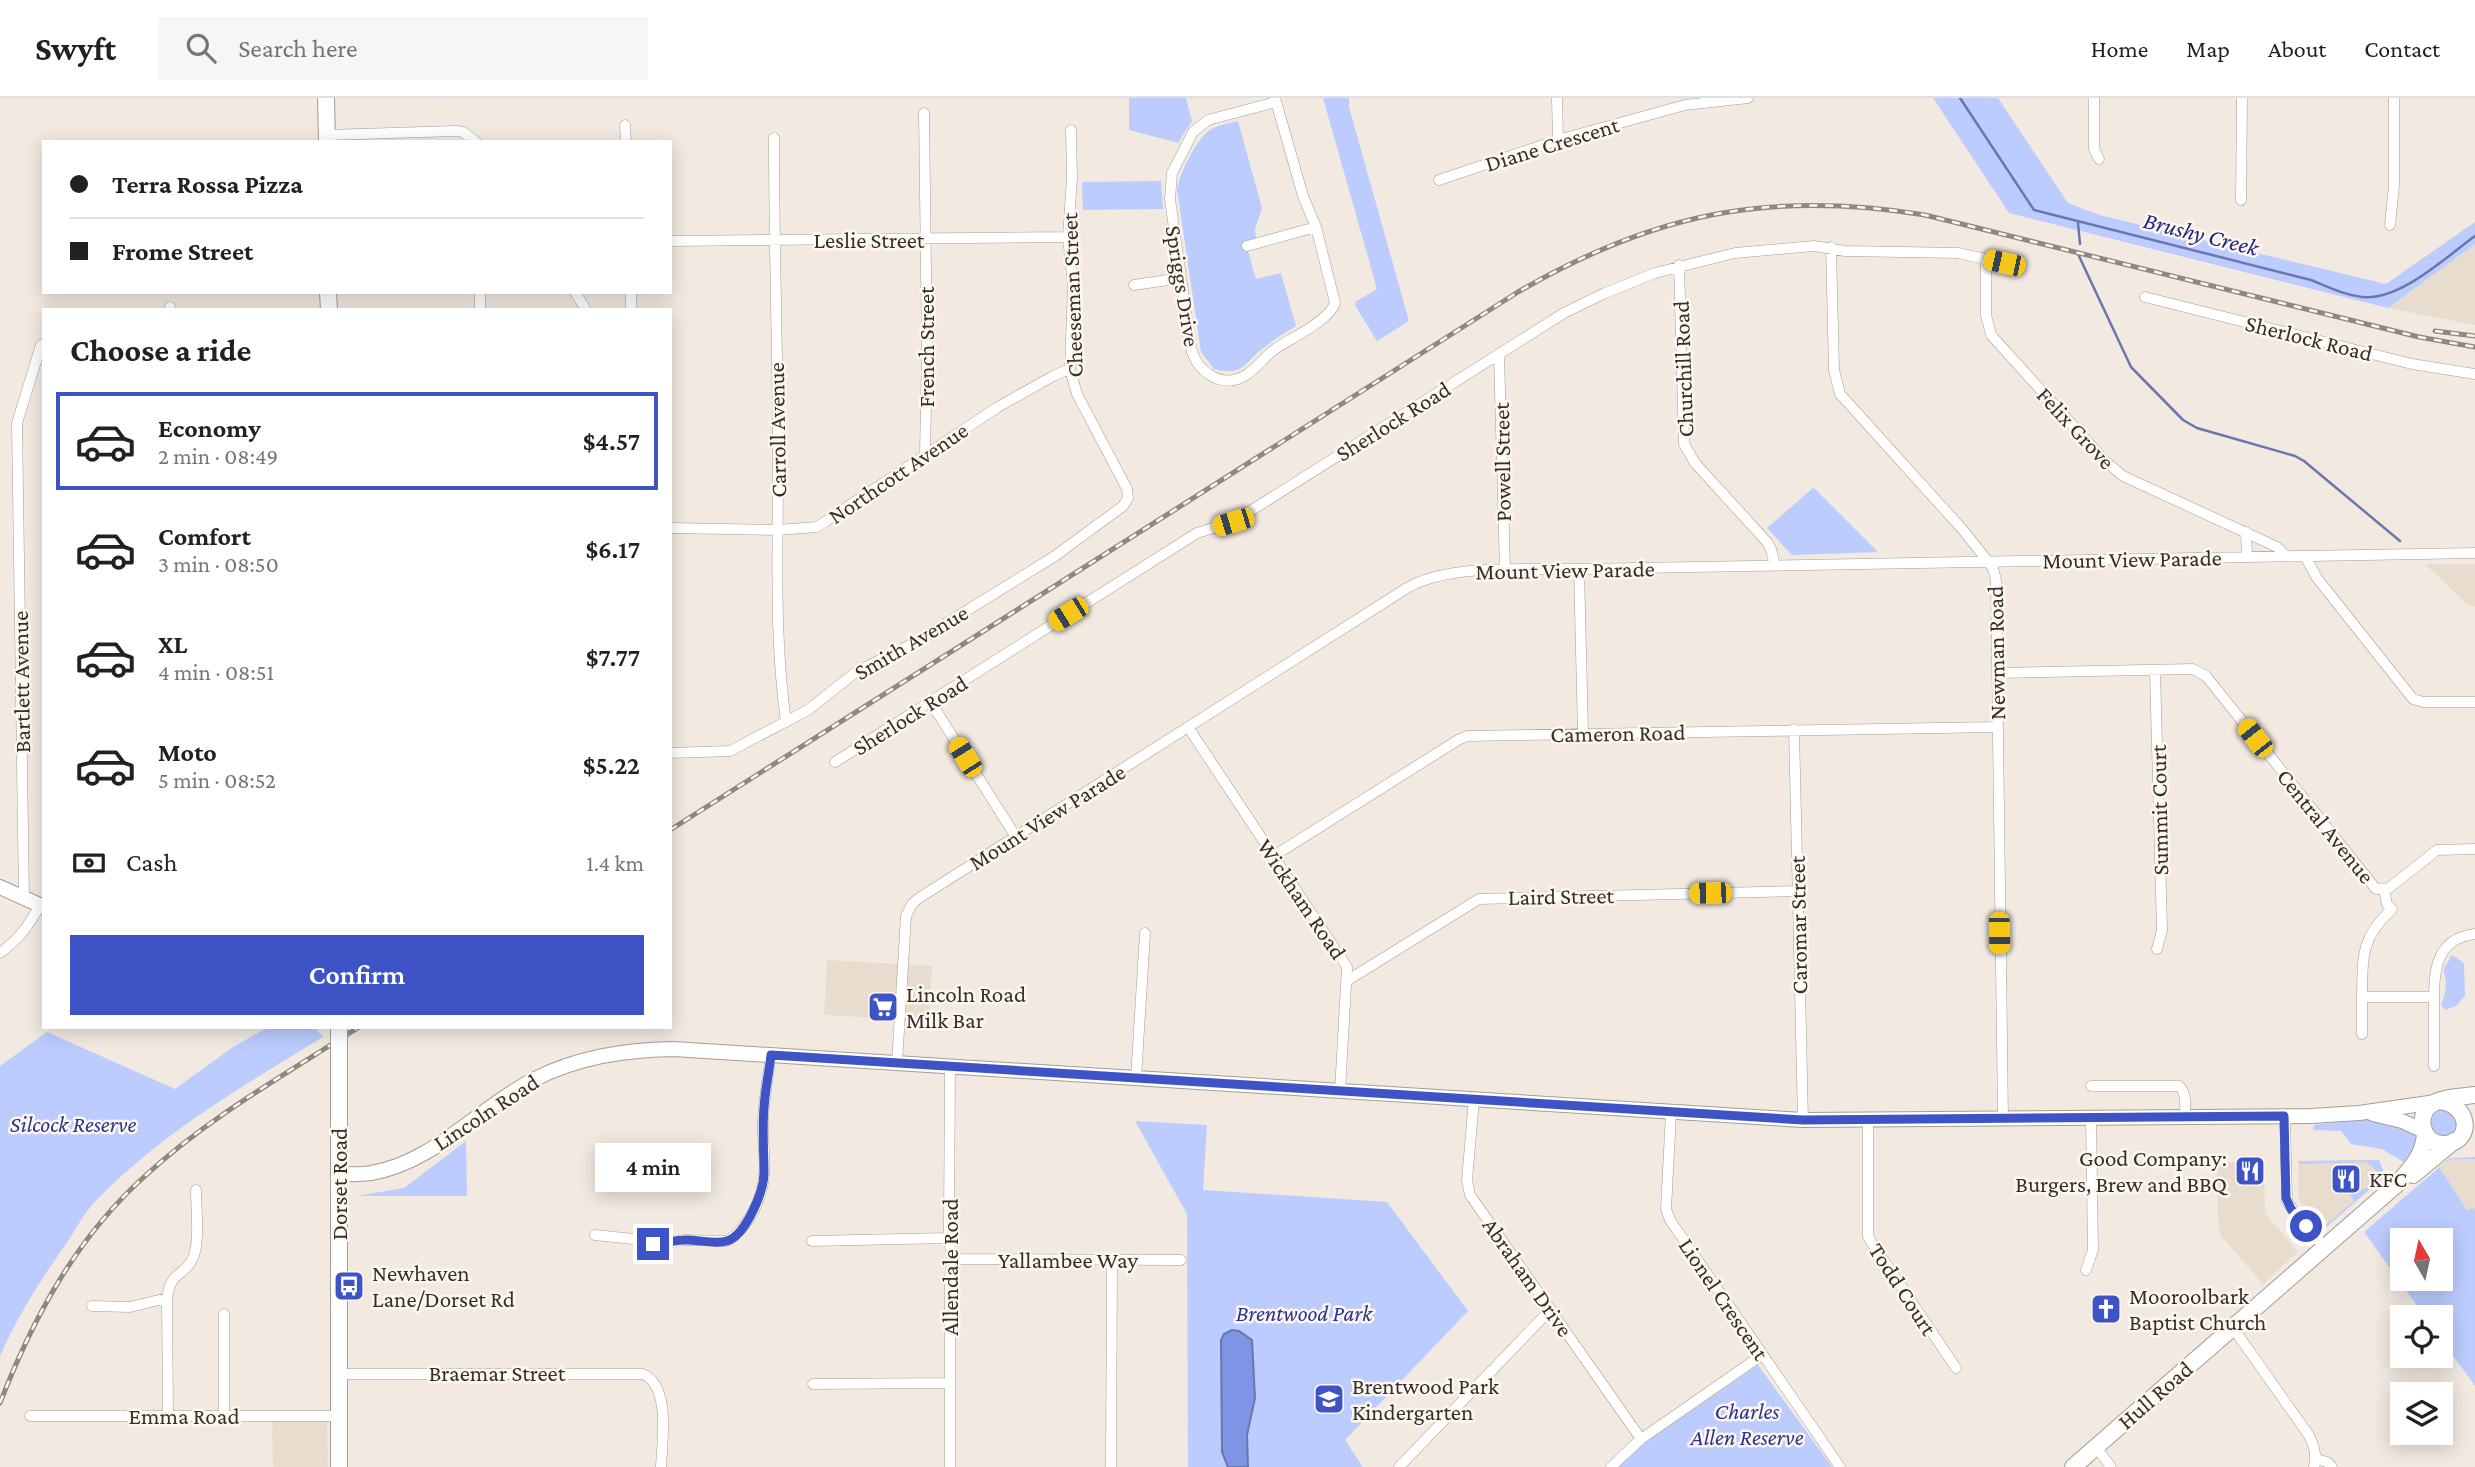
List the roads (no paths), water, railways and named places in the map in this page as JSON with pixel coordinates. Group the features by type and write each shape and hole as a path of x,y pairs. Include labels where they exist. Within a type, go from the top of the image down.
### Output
{"main road":[{"path":"326,98 327,138"},
{"path":"0,887 42,906"},
{"name":"Dorset Road","path":"338,1029 339,1467"},
{"name":"Lincoln Road","path":"339,1174 371,1173 402,1163 435,1145 531,1081 583,1060 648,1049 1803,1120 2284,1116 2359,1113 2437,1101"},
{"path":"2437,1101 2455,1105 2464,1116 2464,1130 2455,1141 2437,1143 2425,1132 2422,1122 2424,1114 2430,1105 2437,1101 2475,1095"},
{"name":"Lincoln Road","path":"2359,1113 2391,1118 2425,1132"},
{"name":"Hull Road","path":"2073,1467 2396,1185 2418,1160 2423,1149 2425,1132"},
{"name":"Hull Road","path":"2396,1185 2415,1174 2455,1141 2475,1132"}],"street":[{"path":"1557,98 1558,140"},
{"name":"Diane Crescent","path":"1439,180 1558,140 1685,105 1748,98"},
{"path":"2094,98 2094,149 2099,159"},
{"path":"2241,200 2242,98"},
{"path":"2390,225 2394,185 2394,98"},
{"name":"Spriggs Drive","path":"1275,100 1303,196 1316,228 1334,293 1333,308 1327,316 1268,354 1248,374 1226,380 1213,377 1196,362 1191,348 1169,190 1172,173 1194,132 1209,120 1275,100"},
{"name":"French Street","path":"923,113 926,240 925,454"},
{"path":"625,125 626,140"},
{"name":"Cheeseman Street","path":"1071,130 1072,178 1068,237 1073,285 1070,369 1077,394 1127,489"},
{"path":"327,138 456,131 463,132 473,140"},
{"name":"Carroll Avenue","path":"774,138 777,566 780,678 786,722"},
{"path":"1247,247 1316,228"},
{"name":"Leslie Street","path":"672,242 1068,237"},
{"name":"Sherlock Road","path":"835,762 1197,533 1233,522 1584,302 1630,282 1679,265 1760,249 1830,247 1844,251 1958,253 2004,263"},
{"name":"Newman Road","path":"1830,247 1834,370 1840,394 1989,561 1996,580 2003,1118"},
{"name":"Felix Grove","path":"1986,259 1986,315 1991,335 2106,462 2123,477 2277,547 2286,556"},
{"name":"Churchill Road","path":"1679,265 1684,444 1695,463 1767,542 1775,566"},
{"path":"1134,285 1181,278"},
{"name":"Sherlock Road","path":"2145,297 2412,364 2475,374"},
{"name":"Bartlett Avenue","path":"24,898 17,423 41,345"},
{"name":"Powell Street","path":"1500,354 1505,571"},
{"name":"Northcott Avenue","path":"672,528 778,530 817,527 998,407 1070,369"},
{"name":"Smith Avenue","path":"672,753 730,751 808,710 856,672 916,642 1055,556 1124,506 1128,498 1127,489"},
{"path":"2246,532 2247,557"},
{"name":"Mount View Parade","path":"897,1063 906,916 919,898 1419,581 1443,573 2475,553"},
{"path":"2305,556 2317,578 2413,699 2423,702 2475,702"},
{"path":"1578,569 1583,733"},
{"name":"Central Avenue","path":"1997,673 2193,669 2206,676 2372,886 2384,890 2437,850 2475,849"},
{"name":"Summit Court","path":"2155,671 2162,930 2157,949"},
{"path":"930,701 1016,837"},
{"name":"Wickham Road","path":"1188,727 1347,967 1340,1091"},
{"name":"Cameron Road","path":"1272,857 1458,740 1476,735 1998,727"},
{"name":"Caromar Street","path":"1794,729 1803,1120"},
{"path":"2362,1034 2367,942 2376,924 2392,909 2387,904 2384,890"},
{"name":"Laird Street","path":"1348,980 1479,900 1797,891"},
{"path":"0,953 19,939 42,906"},
{"path":"1136,1077 1144,933"},
{"path":"2434,1066 2434,972 2440,957 2456,939 2475,933"},
{"path":"2362,997 2434,997"},
{"path":"595,1235 643,1240 660,1245 683,1240 720,1242 734,1237 755,1206 764,1175 764,1105 771,1055"},
{"name":"Allendale Road","path":"950,1066 947,1238 955,1259 950,1275 950,1467"},
{"path":"2091,1086 2179,1086 2185,1098 2185,1116"},
{"name":"Abraham Drive","path":"1474,1099 1467,1180 1470,1195 1642,1438"},
{"name":"Lionel Crescent","path":"1671,1113 1666,1209 1670,1220 1840,1467"},
{"path":"2284,1116 2287,1201 2297,1217 2325,1247"},
{"path":"2087,1270 2093,1250 2091,1117"},
{"name":"Todd Court","path":"1868,1120 1868,1237 1956,1368"},
{"path":"168,1416 167,1298 170,1282 175,1274 189,1265 195,1252 196,1190"},
{"path":"812,1241 947,1238"},
{"name":"Yallambee Way","path":"955,1259 1181,1260"},
{"path":"1111,1467 1112,1260"},
{"path":"92,1306 130,1307 167,1298"},
{"path":"1399,1467 1551,1309"},
{"path":"224,1314 224,1416"},
{"path":"2233,1328 2308,1434 2314,1446 2315,1463 2327,1462 2332,1467"},
{"path":"1611,1467 1642,1438 1762,1355"},
{"name":"Braemar Street","path":"339,1374 637,1373 649,1377 658,1387 662,1405 661,1467"},
{"path":"813,1384 950,1383"},
{"name":"Emma Road","path":"30,1416 339,1416"},
{"path":"2096,1447 2111,1467"}],"water":[{"path":"1232,1330 1239,1331 1252,1340 1255,1398 1247,1435 1248,1467 1228,1467 1222,1452 1221,1340 1224,1334"}],"waterway":[{"name":"Brushy Creek","path":"1960,98 2034,210 2311,280 2362,297 2377,296 2407,285 2437,266 2475,236"},
{"path":"2078,223 2080,244"},
{"path":"2078,254 2131,367 2183,420 2197,428 2295,456 2304,461 2400,541"}],"railway":[{"path":"672,829 1518,292 1568,265 1617,243 1665,226 1714,214 1815,205 1925,215 2419,337 2475,347"},
{"path":"2435,331 2475,336"},
{"path":"0,1403 27,1340 59,1281 120,1200 195,1134 356,1029"}],"place":[{"name":"Lincoln Road Milk Bar","path":"883,1007"},
{"name":"Good Company: Burgers, Brew and BBQ","path":"2250,1171"},
{"name":"KFC","path":"2346,1179"},
{"name":"Newhaven Lane/Dorset Rd","path":"349,1286"},
{"name":"Mooroolbark Baptist Church","path":"2106,1309"},
{"name":"Brentwood Park Kindergarten","path":"1329,1399"}],"park label":[{"name":"Silcock Reserve","path":"73,1124"},
{"name":"Brentwood Park","path":"1304,1313"},
{"name":"Charles Allen Reserve","path":"1747,1424"}]}
